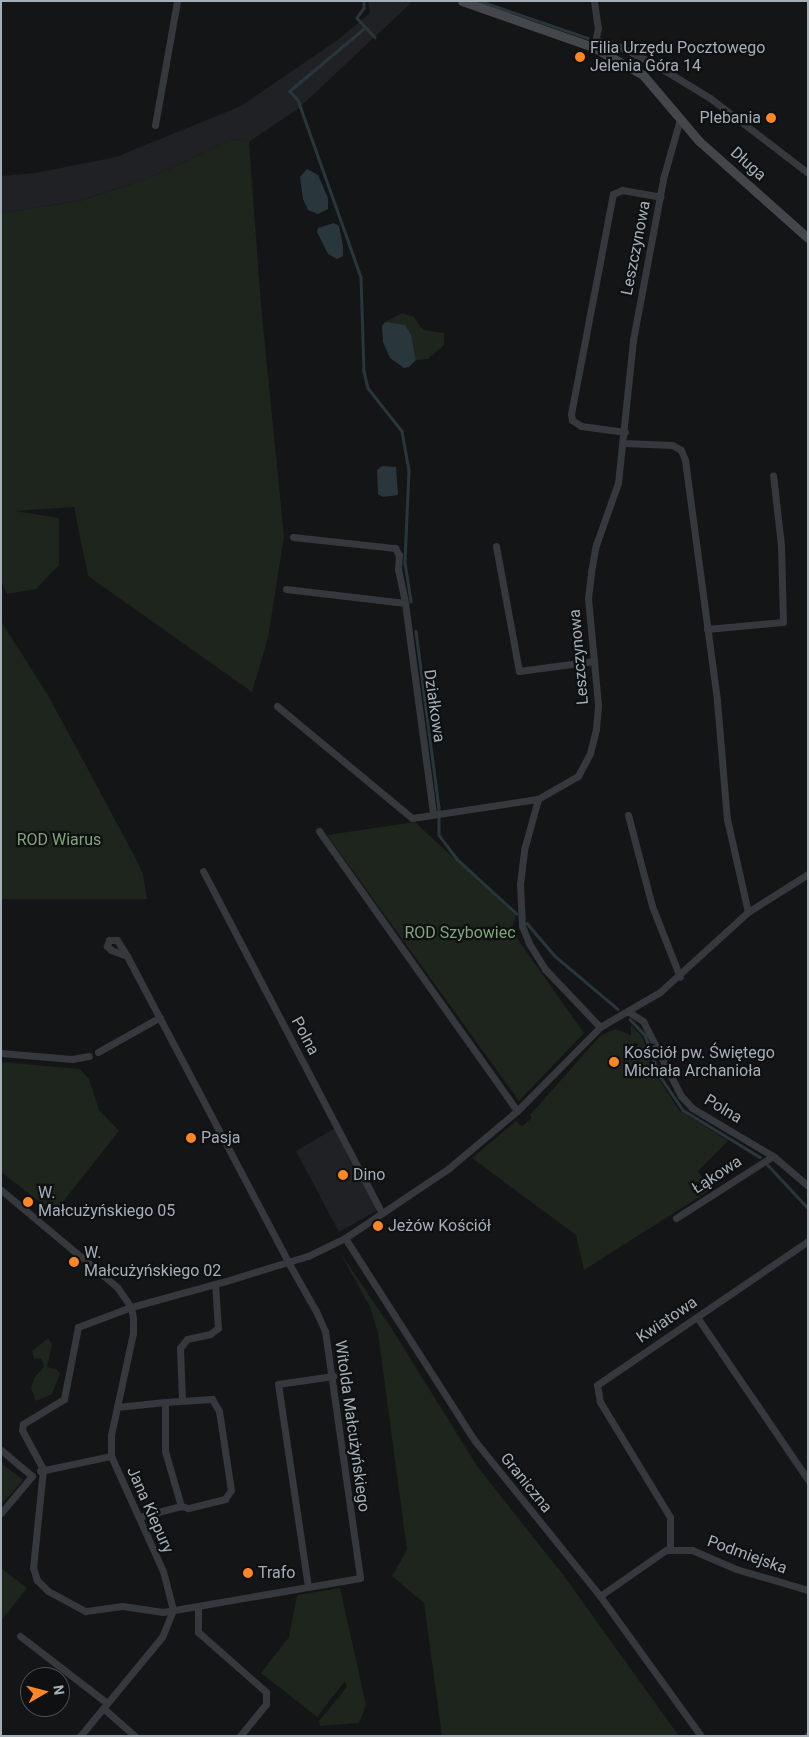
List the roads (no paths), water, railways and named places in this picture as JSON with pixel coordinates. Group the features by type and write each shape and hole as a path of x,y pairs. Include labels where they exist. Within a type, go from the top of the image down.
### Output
{"street":[{"path":"155,125 177,1"},
{"name":"Długa","path":"462,1 594,44 643,75 699,141 808,238"},
{"path":"594,1 598,28 594,44 620,47 651,62 710,98 808,173"},
{"name":"Leszczynowa","path":"538,798 578,776 590,753 598,704 588,598 591,572 596,545 618,483 624,443 633,340 660,197 680,118"},
{"path":"625,432 581,426 572,420 571,414 613,194 622,190 660,197"},
{"path":"624,443 672,445 681,450 685,460 717,701 727,819 748,912"},
{"path":"707,629 783,622 781,545 773,475"},
{"name":"Działkowa","path":"293,537 395,548 399,555 398,569 405,603 435,813"},
{"path":"496,546 519,671 594,661"},
{"path":"286,589 405,603"},
{"path":"277,706 412,818 538,798 526,844 520,884 522,926 545,969 600,1027"},
{"path":"628,815 652,906 680,977"},
{"path":"319,831 518,1110"},
{"name":"Polna","path":"204,871 382,1213"},
{"path":"43,1469 22,1424 64,1399 78,1327 131,1307 288,1262 345,1238 449,1168 518,1110 600,1027 629,1012 680,977 748,912 808,874"},
{"name":"Witolda Małcużyńskiego","path":"43,1469 34,1561 37,1580 48,1591 85,1611 122,1606 163,1612 360,1578 325,1331 127,956"},
{"name":"Polna","path":"629,1012 643,1021 684,1099 692,1108 773,1156 808,1186"},
{"path":"98,1052 160,1017"},
{"path":"1,1054 72,1059 89,1056"},
{"name":"Łąkowa","path":"676,1218 773,1156"},
{"path":"1,1190 116,1287 131,1307"},
{"name":"Graniczna","path":"345,1238 475,1441 600,1596 701,1736"},
{"name":"Kwiatowa","path":"670,1550 670,1517 600,1402 597,1385 808,1241"},
{"path":"182,1400 180,1348 187,1339 218,1328 216,1284"},
{"name":"Jana Kiepury","path":"131,1307 133,1334 117,1407 111,1456 170,1589 173,1610"},
{"path":"697,1317 808,1480"},
{"path":"308,1587 278,1384 332,1376"},
{"name":"Jana Kiepury","path":"117,1407 182,1400 212,1399 217,1404 231,1490 225,1499 188,1508 181,1506 139,1517"},
{"path":"165,1402 165,1451 181,1506"},
{"path":"1,1450 32,1476"},
{"path":"1,1513 32,1476 43,1469 111,1456"},
{"path":"600,1596 670,1550"},
{"name":"Podmiejska","path":"670,1550 692,1550 736,1570 808,1590"},
{"path":"198,1606 198,1632 266,1692 266,1704 240,1736"},
{"path":"80,1736 162,1637 173,1610"},
{"path":"20,1636 105,1706 135,1736"}],"waterway":[{"path":"364,1 364,8 357,18 375,37"},
{"path":"480,1 588,38"},
{"path":"364,29 290,91 298,100 361,277 364,371 368,388 402,431 409,470 405,563 411,602"},
{"path":"416,631 439,807 439,835 457,859 517,914"},
{"path":"527,923 555,956 618,1009"},
{"path":"630,1019 645,1035 660,1076 683,1110 760,1157"},
{"path":"767,1164 808,1208"}],"place":[{"name":"Filia Urzędu Pocztowego Jelenia Góra 14","path":"580,57"},
{"name":"Plebania","path":"771,118"},
{"name":"Kościół pw. Świętego Michała Archanioła","path":"614,1062"},
{"name":"Pasja","path":"191,1138"},
{"name":"Dino","path":"343,1175"},
{"name":"W. Małcużyńskiego 05","path":"28,1202"},
{"name":"Jeżów Kościół","path":"378,1226"},
{"name":"W. Małcużyńskiego 02","path":"74,1262"},
{"name":"Trafo","path":"248,1573"}],"park label":[{"name":"ROD Wiarus","path":"59,840"},
{"name":"ROD Szybowiec","path":"460,933"}]}
